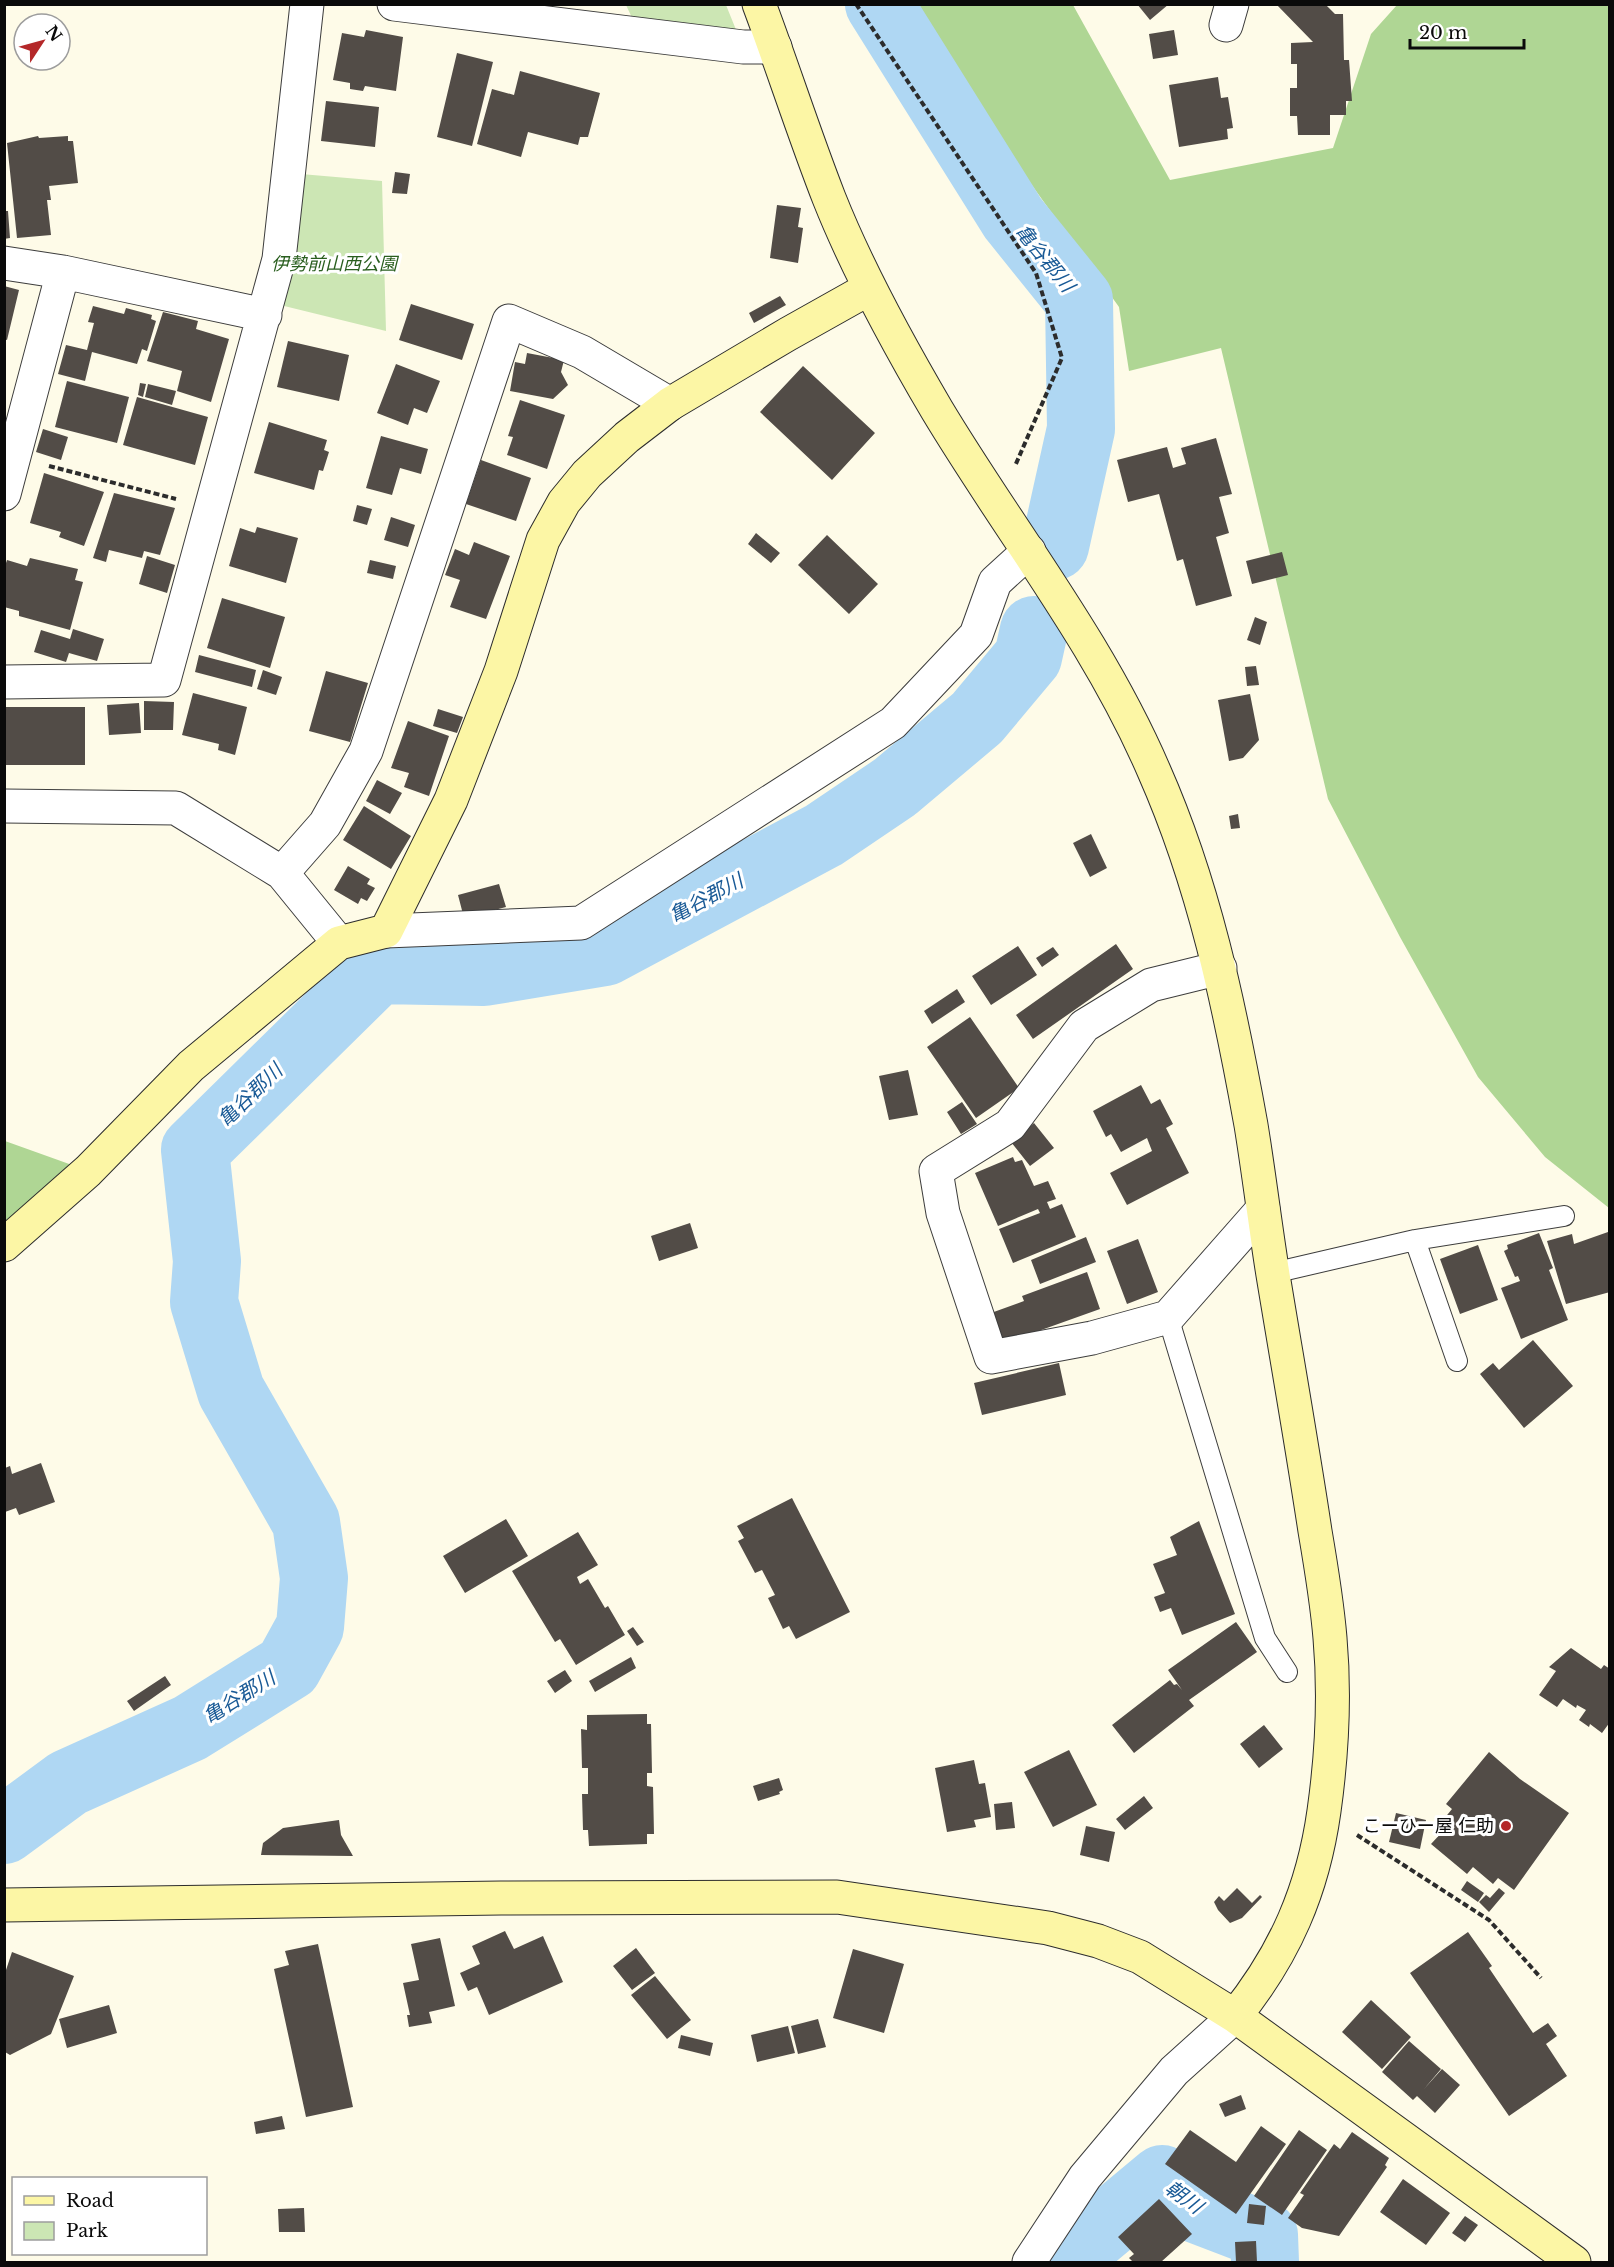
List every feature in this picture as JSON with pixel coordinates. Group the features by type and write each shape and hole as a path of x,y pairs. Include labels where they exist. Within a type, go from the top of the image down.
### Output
{"street":[{"path":"4,682 164,680 279,259 307,4"},
{"path":"393,4 609,18 743,47 775,47"},
{"path":"759,4 830,200 870,288 937,410 1110,679 1154,769 1194,874 1220,968 1249,1117 1297,1413 1330,1638 1332,1718 1324,1813 1306,1894 1292,1927 1258,1988 1235,2016 1174,2071 1085,2177 1029,2262"},
{"path":"4,263 63,272 265,315"},
{"path":"4,494 63,272"},
{"path":"386,931 451,800 501,671 543,540 564,502 587,474 627,437 670,404 870,288"},
{"path":"282,873 324,824 366,751 509,321 582,352 670,404"},
{"path":"4,1245 88,1171 191,1066 339,943 386,931 581,923 893,723 976,635 995,582 1029,551"},
{"path":"4,806 176,808 282,873 339,943"},
{"path":"1220,968 1151,985 1084,1026 1010,1125 936,1171 943,1213 991,1357 1092,1338 1168,1317 1263,1209"},
{"path":"5,1906 501,1898 837,1897 1047,1928 1098,1941 1140,1957 1235,2016 1574,2262"}],"lane":[{"path":"1273,1273 1414,1240 1564,1216"},
{"path":"1414,1240 1457,1362"},
{"path":"1168,1317 1265,1638 1287,1672"}],"path":[{"path":"856,4 1036,273 1062,358 999,505"},
{"path":"14,457 211,508"},
{"path":"1324,1813 1488,1920 1541,1978"}],"green space":[{"path":"626,5 726,5 743,47 634,22"},
{"path":"903,5 1073,5 1170,180 1333,148 1371,34 1397,5 1609,5 1609,1208 1545,1157 1478,1077 1400,937 1328,799 1221,348 1129,371 1119,307"},
{"name":"伊勢前山西公園","path":"301,174 382,181 386,331 272,303"},
{"path":"5,1141 72,1165 5,1229"}],"building":[{"path":"1137,4 1169,4 1150,20"},
{"path":"1276,4 1325,4 1335,14 1343,14 1344,60 1349,60 1352,101 1346,101 1346,115 1330,115 1330,135 1298,135 1297,116 1290,116 1290,88 1297,88 1297,64 1291,64 1291,43 1313,42"},
{"path":"366,30 403,37 396,91 365,86 363,91 350,89 350,83 333,80 342,33 364,37"},
{"path":"1174,30 1178,55 1153,59 1149,34"},
{"path":"457,53 493,62 472,146 437,137"},
{"path":"520,71 600,93 588,137 580,137 578,145 528,132 521,157 477,144 492,89 514,95"},
{"path":"1218,77 1221,98 1228,97 1233,128 1227,129 1228,139 1179,147 1169,85"},
{"path":"326,101 379,107 375,147 321,141"},
{"path":"38,136 39,138 68,136 68,141 73,141 78,183 49,186 51,200 47,200 51,235 17,238 7,143"},
{"path":"395,172 410,174 407,194 392,193"},
{"path":"777,205 801,208 798,227 803,228 798,263 770,258"},
{"path":"4,211 8,211 10,238 4,239"},
{"path":"4,286 19,290 7,340 4,339"},
{"path":"780,296 786,305 754,323 749,313"},
{"path":"411,304 474,324 462,360 399,340"},
{"path":"93,306 124,314 126,308 152,315 151,319 156,321 147,351 142,349 137,364 92,352 85,381 58,374 66,345 87,350 94,323 88,322"},
{"path":"163,312 198,321 196,329 229,339 211,402 177,391 182,371 147,361"},
{"path":"288,341 349,355 339,401 277,387"},
{"path":"527,353 564,360 561,372 568,385 553,399 510,391 515,362 525,364"},
{"path":"396,364 440,381 427,413 414,408 408,425 377,413"},
{"path":"803,366 875,433 832,480 760,412"},
{"path":"67,381 129,397 117,443 55,427"},
{"path":"140,383 146,384 143,397 138,395"},
{"path":"148,384 176,391 172,405 145,397"},
{"path":"137,397 208,417 195,465 123,445"},
{"path":"520,400 565,415 547,469 507,455 513,437 508,436"},
{"path":"269,422 327,440 324,450 329,452 323,471 319,470 314,490 254,473"},
{"path":"43,429 68,437 61,460 36,452"},
{"path":"381,436 428,449 421,474 400,468 392,495 366,488"},
{"path":"1216,438 1232,494 1219,497 1229,533 1216,537 1232,596 1196,606 1183,559 1177,561 1159,494 1128,502 1117,460 1167,447 1173,468 1186,464 1181,448"},
{"path":"481,460 531,478 516,521 466,504"},
{"path":"44,473 104,492 84,546 59,537 61,532 30,523"},
{"path":"114,493 175,508 160,555 144,551 142,558 109,550 106,562 93,558"},
{"path":"357,505 372,509 367,525 353,521"},
{"path":"391,517 415,525 408,547 384,540"},
{"path":"257,527 298,538 286,583 229,566 240,528 255,533"},
{"path":"756,533 780,553 771,563 748,544"},
{"path":"827,535 878,584 849,614 798,565"},
{"path":"474,542 510,556 486,619 450,607 460,580 445,575 455,549 469,555"},
{"path":"1282,552 1288,575 1252,584 1246,561"},
{"path":"147,556 175,565 167,593 139,584"},
{"path":"30,558 78,569 75,580 83,582 70,630 19,616 19,611 4,607 4,569 7,560 27,566"},
{"path":"370,560 396,566 393,579 367,573"},
{"path":"222,598 285,617 270,668 207,648"},
{"path":"1255,617 1267,622 1260,645 1247,640"},
{"path":"73,629 104,639 97,661 69,653 66,662 34,652 41,630 70,639"},
{"path":"199,655 256,670 252,687 195,672"},
{"path":"1256,666 1259,685 1247,686 1245,667"},
{"path":"263,670 282,677 276,695 257,689"},
{"path":"326,671 368,683 350,742 309,731"},
{"path":"193,693 247,707 235,755 218,750 219,744 182,735"},
{"path":"1250,694 1259,740 1243,758 1229,761 1218,700"},
{"path":"144,701 174,702 173,730 144,730"},
{"path":"139,703 141,733 109,735 107,705"},
{"path":"4,707 85,707 85,765 4,765"},
{"path":"438,709 463,717 457,733 433,726"},
{"path":"408,721 449,736 429,796 404,787 409,773 391,768"},
{"path":"377,780 402,793 390,814 366,801"},
{"path":"364,806 411,836 391,869 343,840"},
{"path":"1238,814 1240,828 1231,829 1229,816"},
{"path":"1091,834 1107,868 1090,877 1073,843"},
{"path":"348,866 370,879 367,884 375,888 367,901 361,898 358,904 334,890"},
{"path":"499,884 506,907 464,918 458,895"},
{"path":"1116,944 1133,969 1033,1039 1016,1015"},
{"path":"1018,946 1037,975 991,1005 972,976"},
{"path":"1053,947 1059,955 1042,967 1036,958"},
{"path":"957,989 965,1002 932,1024 924,1011"},
{"path":"970,1017 1019,1088 976,1118 927,1047"},
{"path":"908,1070 918,1115 889,1120 879,1076"},
{"path":"1141,1085 1151,1104 1160,1099 1173,1124 1166,1128 1189,1173 1127,1205 1110,1173 1152,1151 1147,1138 1121,1152 1111,1134 1106,1137 1093,1111"},
{"path":"962,1102 977,1124 961,1134 947,1112"},
{"path":"1034,1123 1054,1148 1030,1166 1011,1142"},
{"path":"1013,1157 1015,1162 1022,1160 1034,1186 1048,1181 1056,1199 1047,1202 1050,1209 1062,1204 1076,1237 1013,1263 999,1229 1040,1213 1038,1209 998,1226 975,1173"},
{"path":"690,1223 698,1248 659,1261 651,1236"},
{"path":"1608,1232 1610,1292 1566,1304 1547,1241 1572,1234 1574,1244"},
{"path":"1539,1233 1553,1268 1549,1270 1568,1320 1521,1339 1501,1288 1520,1281 1518,1276 1515,1277 1504,1251 1508,1249 1507,1245"},
{"path":"1086,1237 1096,1262 1040,1284 1031,1260"},
{"path":"1138,1239 1158,1292 1127,1304 1107,1251"},
{"path":"1478,1245 1498,1300 1460,1314 1440,1259"},
{"path":"1087,1272 1100,1309 1002,1344 991,1313 1024,1301 1022,1296"},
{"path":"1533,1340 1573,1386 1524,1428 1480,1374 1493,1363 1499,1370"},
{"path":"1059,1363 1066,1395 982,1415 974,1383"},
{"path":"41,1463 55,1502 19,1515 16,1508 5,1512 5,1468 10,1466 12,1474"},
{"path":"792,1498 850,1612 796,1639 789,1626 783,1629 768,1598 775,1595 762,1570 755,1573 738,1541 744,1538 737,1526"},
{"path":"506,1519 528,1556 465,1593 443,1556"},
{"path":"1199,1521 1235,1614 1182,1635 1171,1608 1160,1612 1154,1597 1165,1593 1153,1564 1177,1555 1170,1537"},
{"path":"578,1532 598,1565 577,1577 580,1584 588,1579 605,1608 608,1606 625,1635 576,1665 560,1639 555,1642 512,1571"},
{"path":"1236,1622 1257,1652 1189,1700 1194,1706 1134,1753 1112,1725 1170,1680 1182,1690 1168,1670"},
{"path":"633,1627 644,1642 637,1646 627,1631"},
{"path":"1571,1648 1601,1669 1604,1665 1610,1669 1610,1722 1602,1733 1590,1724 1589,1727 1579,1720 1586,1710 1577,1705 1576,1708 1563,1699 1557,1707 1539,1695 1556,1671 1549,1667"},
{"path":"631,1657 636,1668 595,1692 589,1681"},
{"path":"565,1670 572,1681 555,1693 547,1681"},
{"path":"165,1676 171,1685 134,1711 127,1701"},
{"path":"647,1714 647,1724 651,1724 652,1773 647,1773 647,1786 653,1787 654,1834 647,1834 647,1844 589,1846 588,1830 583,1830 582,1794 588,1794 588,1768 582,1768 581,1729 587,1730 587,1715"},
{"path":"1264,1725 1283,1749 1259,1768 1240,1744"},
{"path":"1069,1750 1097,1805 1053,1827 1024,1772"},
{"name":"こーひー屋 仁助","path":"1489,1752 1520,1779 1569,1813 1514,1890 1498,1878 1493,1884 1473,1867 1467,1874 1431,1844 1444,1830 1439,1825 1452,1809 1446,1804"},
{"path":"974,1760 979,1784 985,1783 991,1817 974,1820 976,1827 947,1832 935,1768"},
{"path":"779,1778 783,1790 779,1792 780,1794 758,1801 753,1786"},
{"path":"1144,1796 1153,1808 1125,1830 1116,1819"},
{"path":"1012,1802 1015,1828 996,1830 994,1804"},
{"path":"1396,1813 1426,1820 1420,1849 1389,1842"},
{"path":"339,1820 341,1835 353,1856 261,1855 263,1843 283,1828"},
{"path":"1086,1826 1115,1832 1109,1862 1080,1855"},
{"path":"1467,1881 1484,1893 1478,1902 1461,1890"},
{"path":"1237,1888 1252,1903 1260,1895 1262,1897 1242,1918 1230,1923 1214,1902 1219,1896 1224,1901"},
{"path":"1499,1888 1505,1893 1489,1912 1479,1902 1486,1895 1490,1898"},
{"path":"505,1931 514,1949 543,1936 563,1982 489,2015 477,1987 468,1991 460,1973 480,1964 472,1946"},
{"path":"1468,1932 1492,1966 1489,1968 1533,2033 1548,2023 1557,2036 1546,2044 1567,2076 1509,2116 1410,1973"},
{"path":"440,1938 455,2006 429,2012 432,2023 409,2027 407,2015 410,2015 403,1983 419,1980 411,1944"},
{"path":"318,1944 353,2107 306,2117 274,1969 289,1965 285,1951"},
{"path":"636,1948 655,1973 632,1990 613,1966"},
{"path":"853,1949 904,1964 884,2033 833,2018"},
{"path":"12,1952 74,1976 51,2034 10,2055 5,2052 5,1973"},
{"path":"655,1976 691,2020 667,2039 631,1995"},
{"path":"1371,2000 1411,2037 1382,2069 1342,2032"},
{"path":"109,2005 117,2033 67,2048 59,2019"},
{"path":"818,2019 826,2047 798,2054 791,2026"},
{"path":"788,2026 795,2053 757,2062 751,2035"},
{"path":"681,2035 713,2043 710,2056 678,2048"},
{"path":"1409,2041 1441,2069 1424,2089 1442,2069 1460,2085 1435,2113 1417,2096 1413,2100 1382,2072"},
{"path":"1241,2095 1246,2109 1225,2117 1219,2104"},
{"path":"282,2116 285,2129 256,2134 254,2122"},
{"path":"1261,2126 1286,2144 1236,2214 1165,2164 1190,2130 1236,2162"},
{"path":"1299,2130 1327,2150 1282,2215 1254,2196"},
{"path":"1352,2132 1389,2158 1385,2165 1387,2167 1339,2236 1302,2228 1288,2218 1304,2195 1300,2193 1334,2144 1340,2149"},
{"path":"1403,2179 1450,2213 1426,2245 1380,2212"},
{"path":"1159,2199 1192,2234 1161,2262 1133,2262 1129,2258 1134,2254 1118,2237"},
{"path":"1249,2204 1266,2206 1264,2225 1247,2223"},
{"path":"304,2208 305,2232 279,2232 278,2209"},
{"path":"1465,2216 1478,2225 1465,2242 1452,2233"},
{"path":"1256,2241 1257,2262 1236,2262 1235,2242"}],"waterway":[{"name":"亀谷郡川","path":"879,4 1013,218 1079,300 1081,429 1055,546"},
{"name":"亀谷郡川","path":"4,1830 68,1783 190,1728 288,1667 310,1627 314,1578 306,1522 231,1391 204,1302 207,1261 195,1150 378,970 484,972 605,952 824,835 895,787 977,718 1028,657 1034,630"},
{"name":"朝川","path":"1069,2262 1084,2244 1162,2179 1196,2209 1264,2235 1265,2262"}],"place":[{"name":"こーひー屋 仁助","path":"1506,1826"}]}
